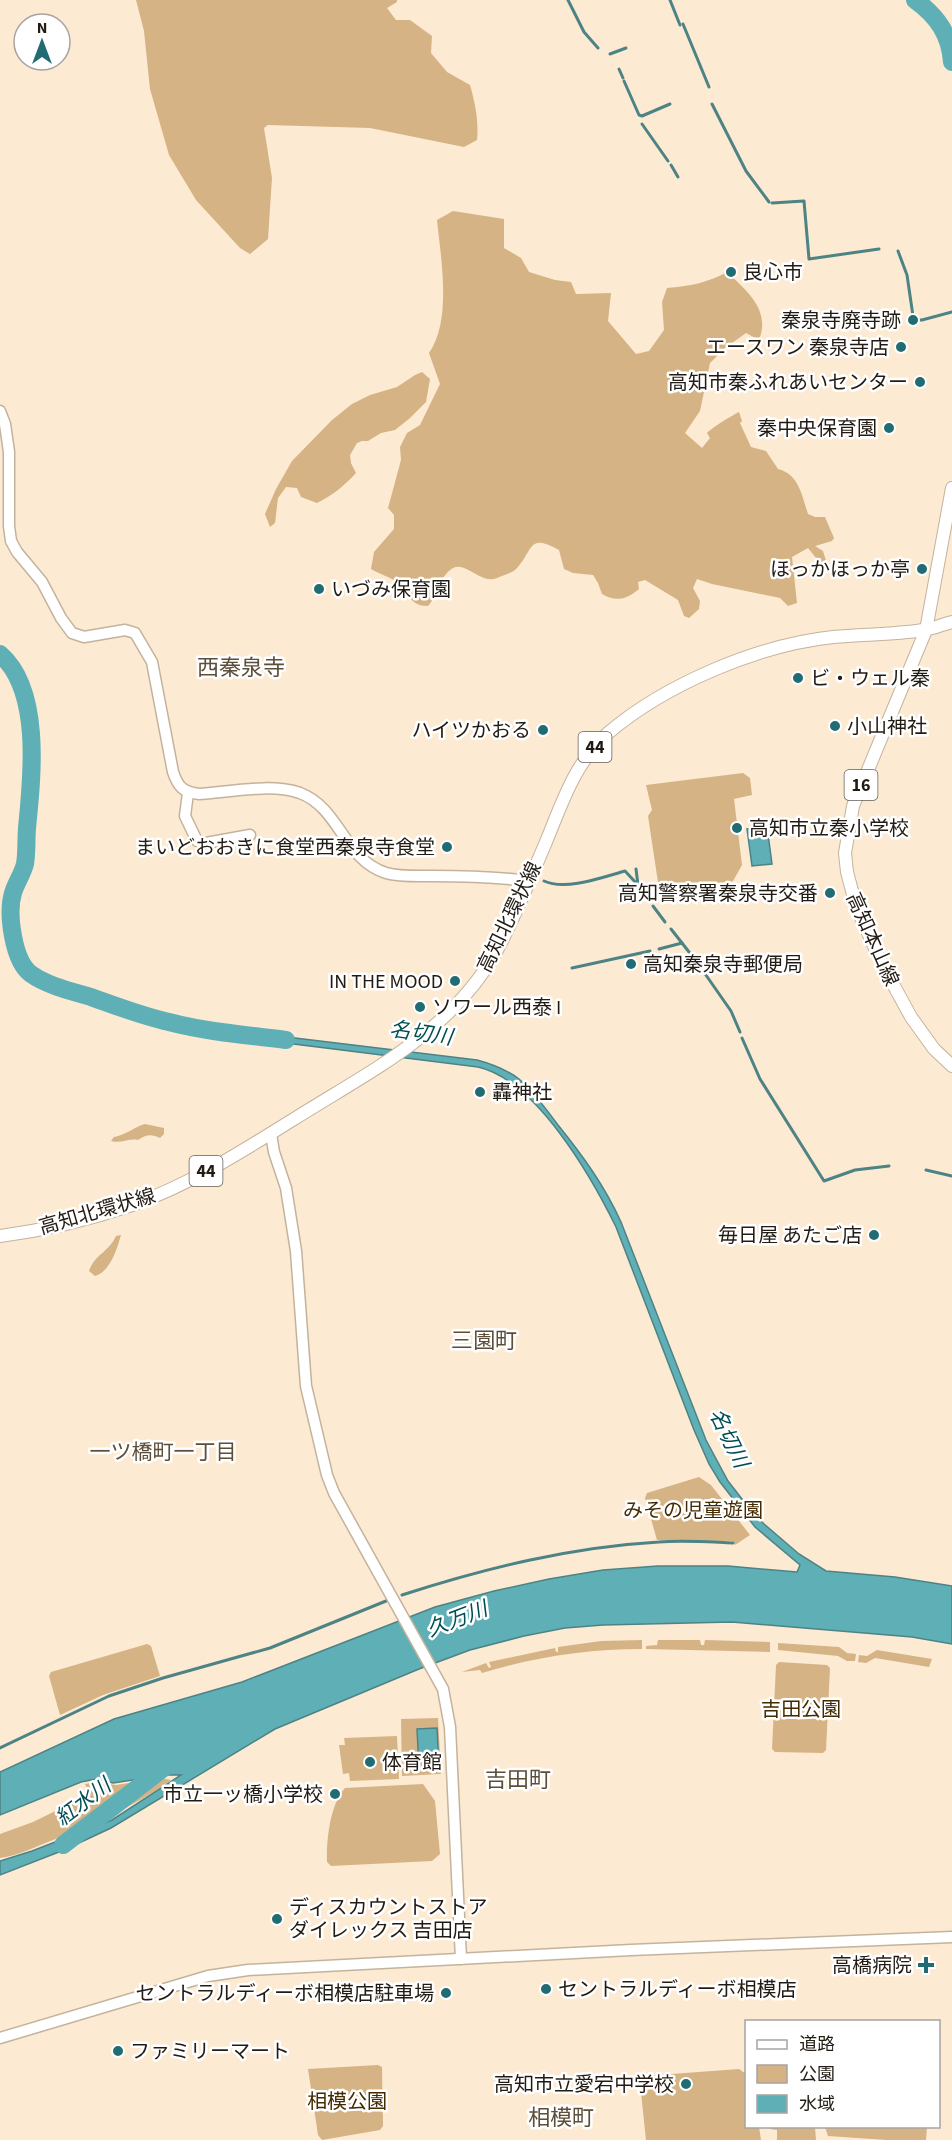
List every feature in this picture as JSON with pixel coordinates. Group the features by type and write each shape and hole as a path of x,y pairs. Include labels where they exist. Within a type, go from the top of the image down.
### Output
{"main road":[{"name":"高知本山線","path":"952,488 926,630 853,806 845,859 859,915 898,995 934,1049 952,1066"},
{"name":"高知北環状線","path":"926,630 952,622"},
{"name":"高知北環状線","path":"0,1236 62,1225 135,1204 188,1180 271,1134 392,1059 441,1020 471,990 500,944 572,779 597,744 630,717 706,674 774,648 831,638 926,630 952,632"}],"street":[{"path":"0,411 5,424 9,452 9,526 14,546 39,579 72,633 84,637 125,630 131,631 138,637 152,665 173,772 179,786 188,793 199,794 278,789 300,794 316,802 326,811 344,839 360,858 386,873 414,877 509,879 528,882"},
{"path":"188,793 185,816 197,841 206,843 250,835"},
{"path":"271,1134 274,1152 286,1188 296,1251 306,1386 327,1475 334,1493 402,1613 446,1697 450,1727 461,1959"},
{"path":"0,2038 219,1974 248,1970 631,1950 952,1937"}],"green space":[{"path":"136,0 397,0 387,8 396,20 410,20 432,36 431,53 447,72 470,85 476,112 477,140 464,147 370,128 268,125 264,128 272,178 268,239 250,254 240,248 196,200 169,155 150,89 144,31"},
{"path":"453,211 504,219 504,248 521,258 529,272 571,282 576,294 611,293 608,321 636,354 649,351 664,330 662,302 667,288 713,279 727,272 749,294 762,319 759,340 746,333 725,348 710,363 700,411 685,433 702,448 710,438 707,433 739,412 742,421 740,423 751,447 766,451 778,469 791,476 799,487 808,514 825,517 834,538 832,541 815,546 823,551 829,570 825,569 808,548 792,557 797,603 788,606 780,598 697,579 693,588 700,601 699,609 689,618 684,616 678,600 645,580 638,582 639,589 625,598 616,599 602,594 593,575 573,573 564,569 559,550 542,543 533,546 515,570 497,578 485,578 463,568 453,568 444,576 428,606 417,604 398,583 371,569 374,552 394,529 394,515 388,508 401,460 400,447 407,433 420,425 440,384 429,353 441,324 443,307 437,220"},
{"path":"422,372 430,379 426,402 395,430 357,443 350,455 356,473 328,497 317,503 301,497 297,488 286,487 278,498 275,523 270,527 265,514 292,461 332,420 352,404 370,395 397,387"},
{"path":"743,773 750,778 752,795 734,799 742,865 733,881 679,897 659,889 648,816 652,810 646,785"},
{"path":"145,1124 164,1128 164,1134 160,1138 149,1135 138,1140 111,1141 114,1137"},
{"path":"121,1235 109,1265 95,1276 89,1271 92,1265 116,1236"},
{"name":"みその児童遊園","path":"699,1477 711,1485 750,1535 735,1545 733,1541 657,1540 645,1498 647,1493"},
{"path":"642,1640 642,1649 581,1652 522,1662 482,1673 480,1670 462,1672 486,1663 489,1668 491,1667 489,1662 555,1648 558,1652 558,1647 601,1641"},
{"path":"658,1640 700,1640 701,1645 704,1645 705,1640 770,1642 770,1652 646,1649 646,1646 657,1645"},
{"path":"778,1643 839,1647 847,1653 856,1654 855,1661 847,1661 838,1656 778,1650"},
{"path":"147,1644 151,1646 160,1676 103,1695 60,1715 49,1676 51,1672"},
{"path":"877,1650 932,1659 929,1667 875,1658 866,1663 858,1662 859,1655 867,1656"},
{"name":"吉田公園","path":"779,1662 827,1665 830,1668 826,1750 823,1753 775,1752 772,1749 776,1665"},
{"path":"438,1718 441,1774 402,1776 401,1719"},
{"name":"体育館","path":"397,1736 399,1779 350,1781 349,1773 343,1774 339,1745 345,1745 344,1738"},
{"path":"161,1778 171,1780 112,1815 12,1856 0,1858 0,1834 33,1822 90,1794 85,1784 97,1782 116,1785"},
{"path":"423,1784 435,1801 440,1854 432,1861 331,1866 327,1862 328,1834 332,1813 345,1788"},
{"name":"相模公園","path":"378,2065 382,2067 383,2126 380,2130 322,2140 318,2135 308,2069"},
{"path":"739,2069 745,2073 745,2128 759,2128 761,2140 646,2140 640,2083 645,2076"},
{"path":"815,2128 816,2140 777,2140 777,2130 770,2129"},
{"path":"825,2128 927,2128 926,2140 828,2136"}],"water":[{"path":"767,826 772,864 752,866 747,829"},
{"name":"久万川","path":"262,1034 477,1060 519,1079 540,1101 576,1148 614,1208 706,1440 728,1481 764,1524 799,1554 826,1571 895,1577 952,1586 952,1644 912,1637 732,1622 603,1625 565,1628 524,1636 470,1650 419,1669 275,1729 111,1828 64,1850 0,1875 0,1861 112,1820 181,1775 113,1783 96,1779 81,1782 0,1815 0,1772 114,1719 242,1682 435,1607 494,1591 603,1570 658,1566 728,1566 797,1572 800,1565 755,1527 709,1464 616,1227 577,1157 541,1110 521,1090 500,1076 478,1067 262,1040"},
{"path":"437,1728 439,1767 419,1768 417,1729"}],"waterway":[{"path":"568,0 584,32 598,48"},
{"path":"670,0 680,25"},
{"path":"915,0 930,12 941,26 951,52 952,62"},
{"path":"683,24 709,87"},
{"path":"610,54 626,48"},
{"path":"619,69 623,78"},
{"path":"624,81 639,115 642,116 670,104"},
{"path":"712,104 746,171 769,202"},
{"path":"642,124 668,161"},
{"path":"671,165 678,177"},
{"path":"772,203 804,201 809,259 879,249"},
{"path":"898,251 907,275 913,316 917,320 922,320 952,312"},
{"name":"名切川","path":"0,654 13,670 23,689 31,736 31,785 26,860 11,902 13,936 25,968 31,974 52,985 149,1017 227,1033 286,1040"},
{"path":"636,869 638,885"},
{"path":"544,881 553,884 573,884 625,871 638,885"},
{"path":"653,906 665,922"},
{"path":"671,929 682,943"},
{"path":"659,949 682,943 696,961"},
{"path":"572,968 650,951"},
{"path":"701,968 731,1011 740,1032"},
{"path":"742,1038 760,1079 824,1181 855,1170 889,1166"},
{"path":"926,1170 952,1176"},
{"path":"402,1595 465,1576 561,1554 668,1541 733,1543"},
{"path":"0,1748 109,1696 163,1678 270,1648 386,1601"},
{"name":"紅水川","path":"63,1845 170,1763"}],"place":[{"name":"良心市","path":"731,272"},
{"name":"秦泉寺廃寺跡","path":"913,320"},
{"name":"エースワン 秦泉寺店","path":"901,347"},
{"name":"高知市秦ふれあいセンター","path":"920,382"},
{"name":"秦中央保育園","path":"889,428"},
{"name":"ほっかほっか亭","path":"922,569"},
{"name":"いづみ保育園","path":"319,589"},
{"name":"ビ・ウェル秦","path":"798,678"},
{"name":"小山神社","path":"835,726"},
{"name":"ハイツかおる","path":"543,730"},
{"name":"高知市立秦小学校","path":"737,828"},
{"name":"まいどおおきに食堂西秦泉寺食堂","path":"447,847"},
{"name":"高知警察署秦泉寺交番","path":"830,893"},
{"name":"高知秦泉寺郵便局","path":"631,964"},
{"name":"IN THE MOOD","path":"455,981"},
{"name":"ソワール西泰 I","path":"420,1007"},
{"name":"轟神社","path":"480,1092"},
{"name":"毎日屋 あたご店","path":"874,1235"},
{"name":"体育館","path":"370,1762"},
{"name":"市立一ッ橋小学校","path":"335,1794"},
{"name":"ディスカウントストア ダイレックス 吉田店","path":"277,1919"},
{"name":"高橋病院","path":"926,1965"},
{"name":"セントラルディーボ相模店","path":"546,1989"},
{"name":"セントラルディーボ相模店駐車場","path":"446,1993"},
{"name":"ファミリーマート","path":"118,2051"},
{"name":"高知市立愛宕中学校","path":"686,2084"}],"district":[{"name":"西秦泉寺","path":"241,667"},
{"name":"三園町","path":"484,1340"},
{"name":"一ツ橋町一丁目","path":"163,1452"},
{"name":"吉田町","path":"518,1779"},
{"name":"相模町","path":"561,2117"}]}
